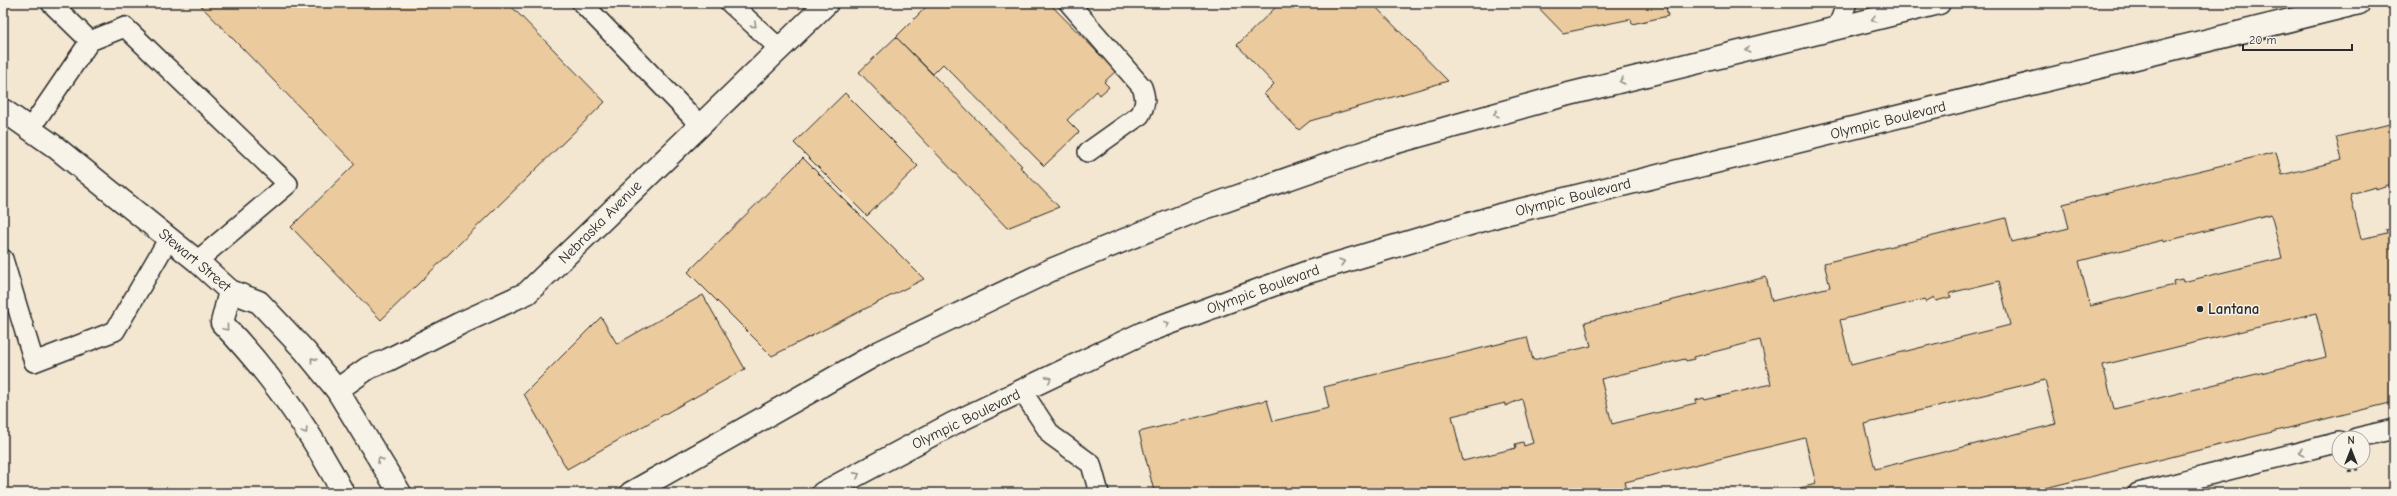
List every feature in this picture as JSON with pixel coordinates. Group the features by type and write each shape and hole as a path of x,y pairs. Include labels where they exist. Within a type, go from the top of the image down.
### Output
{"main road":[{"name":"Nebraska Avenue","path":"337,390 368,368 388,360 459,324 527,293 699,124 827,3"},
{"path":"631,493 880,352 1051,270 1193,212 1378,147 1565,95 1939,3"},
{"name":"Olympic Boulevard","path":"823,493 952,424 1143,333 1304,273 1500,215 2359,3"},
{"name":"Stewart Street","path":"3,110 54,146 197,260 230,291 259,302 305,351 337,390 400,493"},
{"path":"230,291 222,323 243,345 285,400 330,468 343,493"}],"lane":[{"path":"51,3 90,41"},
{"path":"582,3 699,124"},
{"path":"730,3 779,48"},
{"path":"1069,3 1142,87 1145,97 1145,106 1140,115 1088,152"},
{"path":"1837,28 1847,3"},
{"path":"30,129 90,41 124,27 288,184 197,260"},
{"path":"3,259 34,362 116,331 169,238"},
{"path":"1022,391 1051,435 1092,464 1099,493"},
{"path":"2371,434 2394,428"},
{"path":"2138,493 2331,444"}],"building":[{"path":"198,3 508,3 605,102 381,320 291,227 355,164"},
{"path":"930,3 1049,3 1116,71 1104,82 1109,87 1100,95 1097,91 1067,120 1079,132 1044,166 943,64 933,74 896,37"},
{"path":"1280,3 1372,3 1448,81 1310,121 1299,130 1264,94 1274,84 1237,45"},
{"path":"1534,3 1684,3 1666,7 1668,16 1632,24 1631,19 1563,33"},
{"path":"896,37 1022,166 1020,167 1059,207 1007,228 859,72"},
{"path":"845,93 918,166 867,216 794,143"},
{"name":"Lantana","path":"2394,123 2394,183 2376,189 2376,187 2350,194 2361,239 2387,233 2386,230 2394,228 2394,402 2025,493 1780,493 1816,484 1805,438 1625,482 1628,493 1146,493 1154,491 1139,432 1267,400 1273,421 1329,408 1324,387 1527,337 1533,360 1591,346 1585,322 1766,277 1772,301 1830,287 1824,263 2006,218 2012,242 2069,228 2063,204 2276,152 2282,175 2342,160 2336,137","holes":["2271,214 2282,258 2183,282 2182,279 2173,281 2174,285 2090,306 2079,261 2163,240 2163,242","1999,281 2010,325 1851,365 1840,320 1925,299 1925,302 1934,297 1936,301 1951,297 1950,293","2316,313 2326,357 2114,409 2103,365","1760,340 1771,384 1705,400 1704,398 1696,400 1696,403 1612,424 1601,379 1685,359 1686,361 1694,359 1694,357","2045,380 2056,424 1875,469 1864,424","1522,399 1533,443 1524,446 1523,442 1515,444 1516,448 1463,461 1452,416 1505,403 1505,406"]},
{"path":"803,158 924,279 772,356 688,272"},
{"path":"703,295 745,369 567,469 524,394 601,317 617,344"}],"tram line":[{"path":"2375,493 2394,488"}],"place":[{"name":"Lantana","path":"2200,309"}]}
